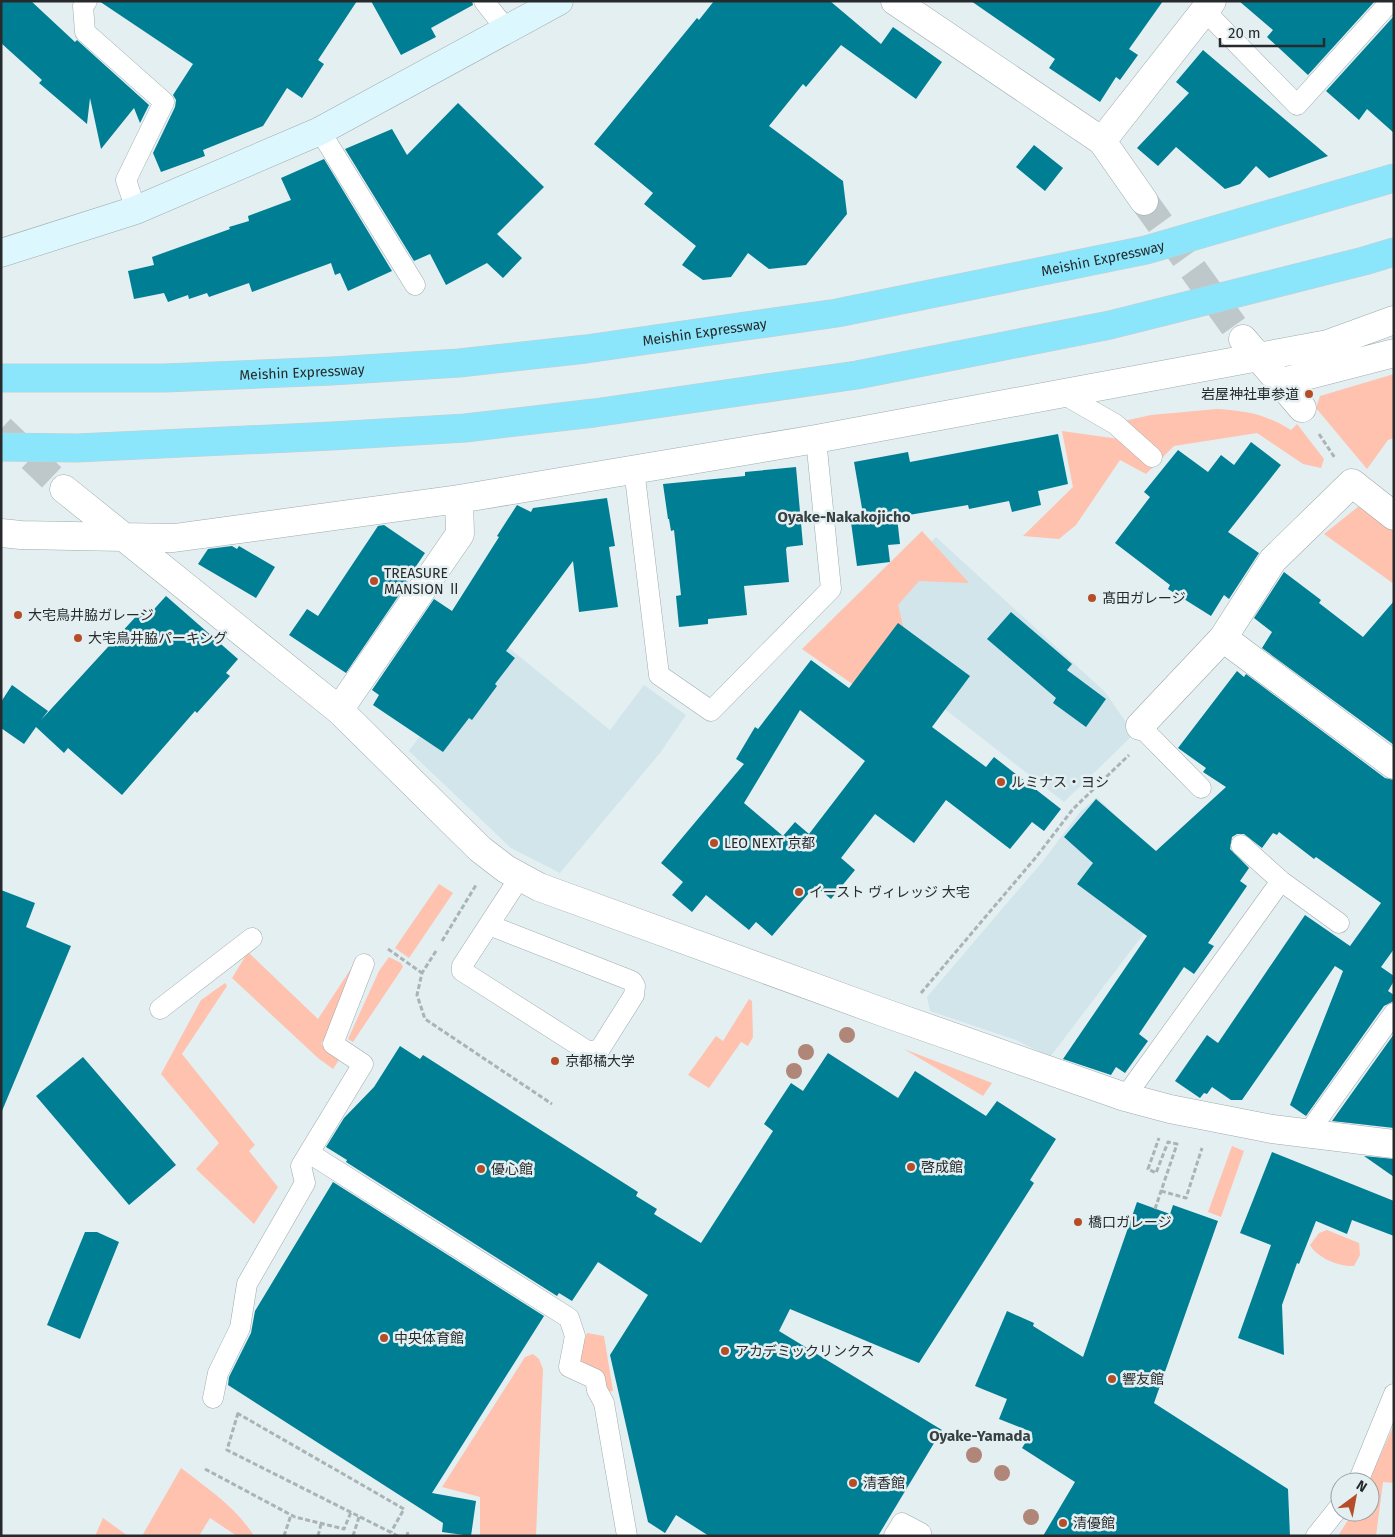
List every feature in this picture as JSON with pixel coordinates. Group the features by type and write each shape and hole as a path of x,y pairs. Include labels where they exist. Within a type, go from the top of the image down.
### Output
{"highway":[{"name":"Meishin Expressway","path":"1,378 165,378 332,371 459,363 624,344 837,313 1146,250 1394,178"},
{"path":"1,447 77,448 332,436 465,428 594,413 858,375 1110,326 1394,252"}],"street":[{"path":"1,253 136,210 320,131 559,1"},
{"path":"895,1 1102,141 1144,201"},
{"path":"1102,141 1209,6"},
{"path":"1,533 21,536 174,538 459,499 816,439 1063,394 1251,348 1328,344 1394,320"},
{"path":"1251,348 1282,382 1302,408"},
{"path":"1282,382 1394,353"},
{"path":"1144,730 1224,638 1273,560 1352,483 1394,516"},
{"path":"64,489 339,710 480,849 520,877 539,887 900,1018 1125,1097 1214,1118 1394,1144"},
{"path":"339,710 460,534 459,499"},
{"path":"1224,638 1394,765"}],"lane":[{"path":"87,1 83,6 85,32 164,102 126,180 136,210"},
{"path":"484,1 506,30"},
{"path":"1209,6 1298,105 1391,1"},
{"path":"320,131 415,285"},
{"path":"1063,394 1115,424 1152,457"},
{"path":"634,469 659,675 711,710 831,589 816,439"},
{"path":"1144,730 1201,788"},
{"path":"1241,845 1281,881 1339,923"},
{"path":"489,925 632,981 636,986 634,995 600,1049 589,1052 463,972 462,966 520,877"},
{"path":"1125,1097 1281,881"},
{"path":"160,1009 252,938"},
{"path":"213,1398 218,1373 240,1328 247,1284 305,1183 301,1166 363,1064 333,1044 364,964"},
{"path":"1308,1133 1394,1013"},
{"path":"309,1154 569,1318 575,1336 569,1368 595,1379 597,1390 604,1403 627,1536"},
{"path":"1362,1472 1394,1394"},
{"path":"1316,1536 1330,1518"},
{"path":"894,1536 902,1523 921,1533"}],"path":[{"path":"1302,408 1352,483"},
{"path":"900,1018 1036,856 1072,809 1144,730"},
{"path":"387,948 422,973"},
{"path":"1156,1208 1177,1144 1168,1142 1156,1173 1148,1169 1162,1130"},
{"path":"1161,1191 1186,1198 1204,1142"},
{"path":"213,1398 404,1509 391,1532"},
{"path":"238,1413 227,1450 398,1536"},
{"path":"205,1469 291,1515 321,1524 344,1529 351,1512"},
{"path":"284,1536 291,1515"},
{"path":"353,1536 360,1517"},
{"path":"318,1536 321,1524"},
{"path":"384,1536 386,1529"}],"shaded area":[{"path":"1394,374 1394,438 1388,440 1367,469 1316,408 1320,396"},
{"path":"1217,409 1256,414 1273,420 1291,430 1297,424 1324,459 1321,468 1303,464 1257,433 1174,446 1146,474 1120,460 1076,525 1059,539 1023,536 1073,487 1062,431 1119,439 1124,421 1151,415"},
{"path":"1359,506 1394,532 1394,584 1324,534"},
{"path":"922,531 969,583 919,581 898,605 909,651 861,690 802,649"},
{"path":"936,537 1105,692 1134,734 1064,802 847,633"},
{"path":"493,635 610,730 644,685 686,715 660,753 560,873 511,848 409,751"},
{"path":"1097,797 1183,882 1050,1057 1016,1040 930,1011 927,997 1043,861 1079,813"},
{"path":"439,884 453,893 409,958 395,948"},
{"path":"248,952 318,1019 354,964 331,1027 321,1044 339,1060 333,1069 318,1058 232,978"},
{"path":"389,957 401,963 403,967 353,1042 348,1039 379,971"},
{"path":"225,983 227,986 182,1054 255,1145 249,1151 278,1187 254,1224 196,1169 219,1143 161,1074 201,1000"},
{"path":"749,999 752,1001 753,1037 748,1046 741,1042 709,1088 688,1075 716,1036 723,1041"},
{"path":"904,1049 992,1083 983,1096"},
{"path":"1232,1146 1244,1151 1221,1217 1208,1212"},
{"path":"1327,1230 1359,1243 1360,1255 1354,1266 1329,1261 1313,1250 1310,1245 1319,1233"},
{"path":"587,1333 604,1336 613,1391 603,1392 576,1366"},
{"path":"533,1354 539,1359 543,1369 536,1536 480,1536 480,1497 442,1487 525,1357"},
{"path":"1394,1425 1394,1483 1383,1482 1380,1505 1380,1472 1373,1472"},
{"path":"181,1468 230,1507 254,1536 237,1536 210,1518 199,1536 142,1536"},
{"path":"103,1518 128,1536 95,1536"},
{"path":"1347,1522 1378,1522 1376,1536 1338,1536"}],"building":[{"path":"1,1 31,1 75,42 77,40 149,105 140,123 134,108 101,149 90,98 87,124 39,83 42,80 1,43"},
{"path":"99,1 357,1 318,60 324,64 302,98 287,88 263,126 203,150 205,156 161,172 153,153 175,107 176,100 173,95 193,64"},
{"path":"371,1 472,1 473,5 431,28 436,37 401,55"},
{"path":"714,1 830,1 881,44 893,27 942,62 916,99 841,45 806,87 803,84 769,126 843,181 847,214 806,265 769,269 748,253 731,277 703,280 682,265 696,246 644,204 653,193 594,144 697,18 699,20"},
{"path":"971,1 1163,1 1129,49 1138,55 1120,80 1116,77 1100,102 1049,68 1055,59"},
{"path":"1239,1 1375,1 1308,75 1267,37 1273,30"},
{"path":"1394,16 1394,133 1367,109 1359,120 1326,91"},
{"path":"1203,50 1328,156 1269,178 1256,166 1240,184 1225,189 1176,147 1158,166 1137,148 1189,93 1176,82"},
{"path":"458,103 544,187 497,234 522,258 503,278 487,263 446,285 430,254 414,261 345,149 392,129 407,155"},
{"path":"1034,145 1063,168 1045,191 1016,167"},
{"path":"324,159 392,271 348,291 340,273 335,275 331,263 252,292 249,283 209,297 207,293 189,299 188,295 168,302 164,293 134,299 128,271 154,265 152,257 230,229 229,227 249,221 248,216 291,200 281,178"},
{"path":"1058,434 1068,484 1038,491 1041,505 1012,512 1009,501 969,509 968,505 897,517 900,544 888,545 890,562 857,566 850,515 863,514 854,462 908,452 910,462"},
{"path":"1251,442 1281,465 1228,532 1259,553 1229,599 1224,595 1211,616 1168,589 1170,585 1115,543 1150,497 1144,492 1178,450 1208,472 1221,455 1234,465"},
{"path":"796,467 803,545 787,547 786,549 789,582 744,586 747,615 708,619 708,624 679,627 676,596 681,595 674,530 671,531 668,519 663,484 745,476 745,472"},
{"path":"607,498 615,546 609,547 618,607 579,612 573,561 506,651 515,658 495,684 497,686 472,720 469,718 443,752 373,705 379,695 372,690 434,599 452,611 517,505 531,512 533,508"},
{"name":"TREASURE MANSION Ⅱ","path":"384,525 425,553 406,581 408,582 346,673 289,635 307,609 318,616 378,526"},
{"path":"232,546 237,549 239,546 275,567 256,598 198,564 208,549"},
{"path":"1284,572 1321,600 1319,603 1363,637 1394,601 1394,745 1262,648 1272,632 1254,618"},
{"path":"166,596 238,659 226,673 230,676 197,713 195,711 122,795 68,748 64,753 36,727 24,744 1,728 1,702 12,685 48,711 41,720 141,611 147,617"},
{"path":"1011,612 1072,664 1067,670 1106,699 1086,727 1053,703 1056,698 987,639"},
{"path":"898,623 970,676 932,727 986,767 994,757 1061,809 1044,831 1032,822 1010,849 946,800 914,843 875,814 841,858 855,870 831,899 815,886 772,936 756,922 749,930 706,895 692,912 672,895 683,882 661,863 744,764 736,759 755,727 758,729 811,660 849,688","holes":["800,710 865,761 809,834 795,822 783,836 744,803"]},
{"path":"1237,671 1244,677 1246,674 1385,778 1394,780 1394,949 1381,967 1394,976 1394,981 1388,991 1394,995 1394,1001 1384,1006 1306,1116 1290,1105 1343,971 1335,966 1242,1100 1231,1100 1212,1087 1207,1094 1204,1093 1200,1098 1175,1081 1207,1035 1218,1043 1305,915 1350,946 1381,903 1316,857 1314,859 1279,832 1277,835 1273,833 1262,848 1244,834 1237,834 1232,837 1230,849 1249,868 1240,881 1247,886 1208,943 1214,946 1194,974 1184,967 1139,1034 1148,1041 1125,1073 1116,1067 1111,1075 1063,1059 1147,936 1077,884 1093,863 1064,837 1096,799 1156,851 1226,787 1203,772 1206,768 1178,748"},
{"path":"1,890 35,903 26,927 71,946 2,1111"},
{"path":"1394,1034 1394,1128 1332,1121"},
{"path":"400,1046 420,1059 423,1055 638,1192 636,1196 657,1209 654,1214 701,1243 773,1131 764,1124 791,1083 803,1091 828,1053 898,1098 915,1071 986,1116 997,1101 1056,1139 1030,1180 1034,1183 919,1363 790,1309 779,1331 942,1430 878,1536 709,1536 676,1515 665,1533 648,1522 610,1355 648,1295 598,1262 572,1301 559,1293 557,1296 346,1162 347,1160 326,1147 344,1118 374,1087"},
{"path":"83,1057 176,1165 129,1205 36,1096"},
{"path":"1272,1152 1394,1201 1394,1236 1352,1220 1347,1234 1316,1221 1299,1264 1297,1263 1282,1305 1284,1355 1238,1338 1271,1245 1240,1233"},
{"path":"1364,1156 1394,1159 1394,1177"},
{"name":"中央体育館","path":"333,1182 544,1316 432,1493 476,1501 471,1536 442,1532 443,1523 228,1385 229,1377 251,1333 255,1311"},
{"name":"響友館","path":"1137,1202 1170,1214 1173,1205 1218,1221 1154,1403 1288,1489 1290,1536 1043,1536 1075,1482 1022,1448 1032,1432 999,1419 1007,1399 975,1386 1007,1311 1034,1323 1033,1326 1083,1357"},
{"path":"85,1232 97,1232 119,1242 80,1339 47,1325"}],"tunnel":[{"path":"1144,201 1243,339"},
{"path":"1,429 64,489"}],"place":[{"name":"岩屋神社車参道","path":"1309,394"},
{"name":"TREASURE MANSION Ⅱ","path":"374,581"},
{"name":"髙田ガレージ","path":"1092,598"},
{"name":"大宅鳥井脇ガレージ","path":"18,615"},
{"name":"大宅鳥井脇パーキング","path":"78,638"},
{"name":"ルミナス・ヨシ","path":"1001,782"},
{"name":"LEO NEXT 京都","path":"714,843"},
{"name":"イースト ヴィレッジ 大宅","path":"799,892"},
{"name":"京都橘大学","path":"555,1061"},
{"name":"啓成館","path":"911,1167"},
{"name":"優心館","path":"481,1169"},
{"name":"橋口ガレージ","path":"1078,1222"},
{"name":"中央体育館","path":"384,1338"},
{"name":"アカデミックリンクス","path":"725,1351"},
{"name":"響友館","path":"1112,1379"},
{"name":"清香館","path":"853,1483"},
{"name":"清優館","path":"1063,1523"}],"district":[{"name":"Oyake-Nakakojicho","path":"844,517"},
{"name":"Oyake-Yamada","path":"980,1436"}]}
